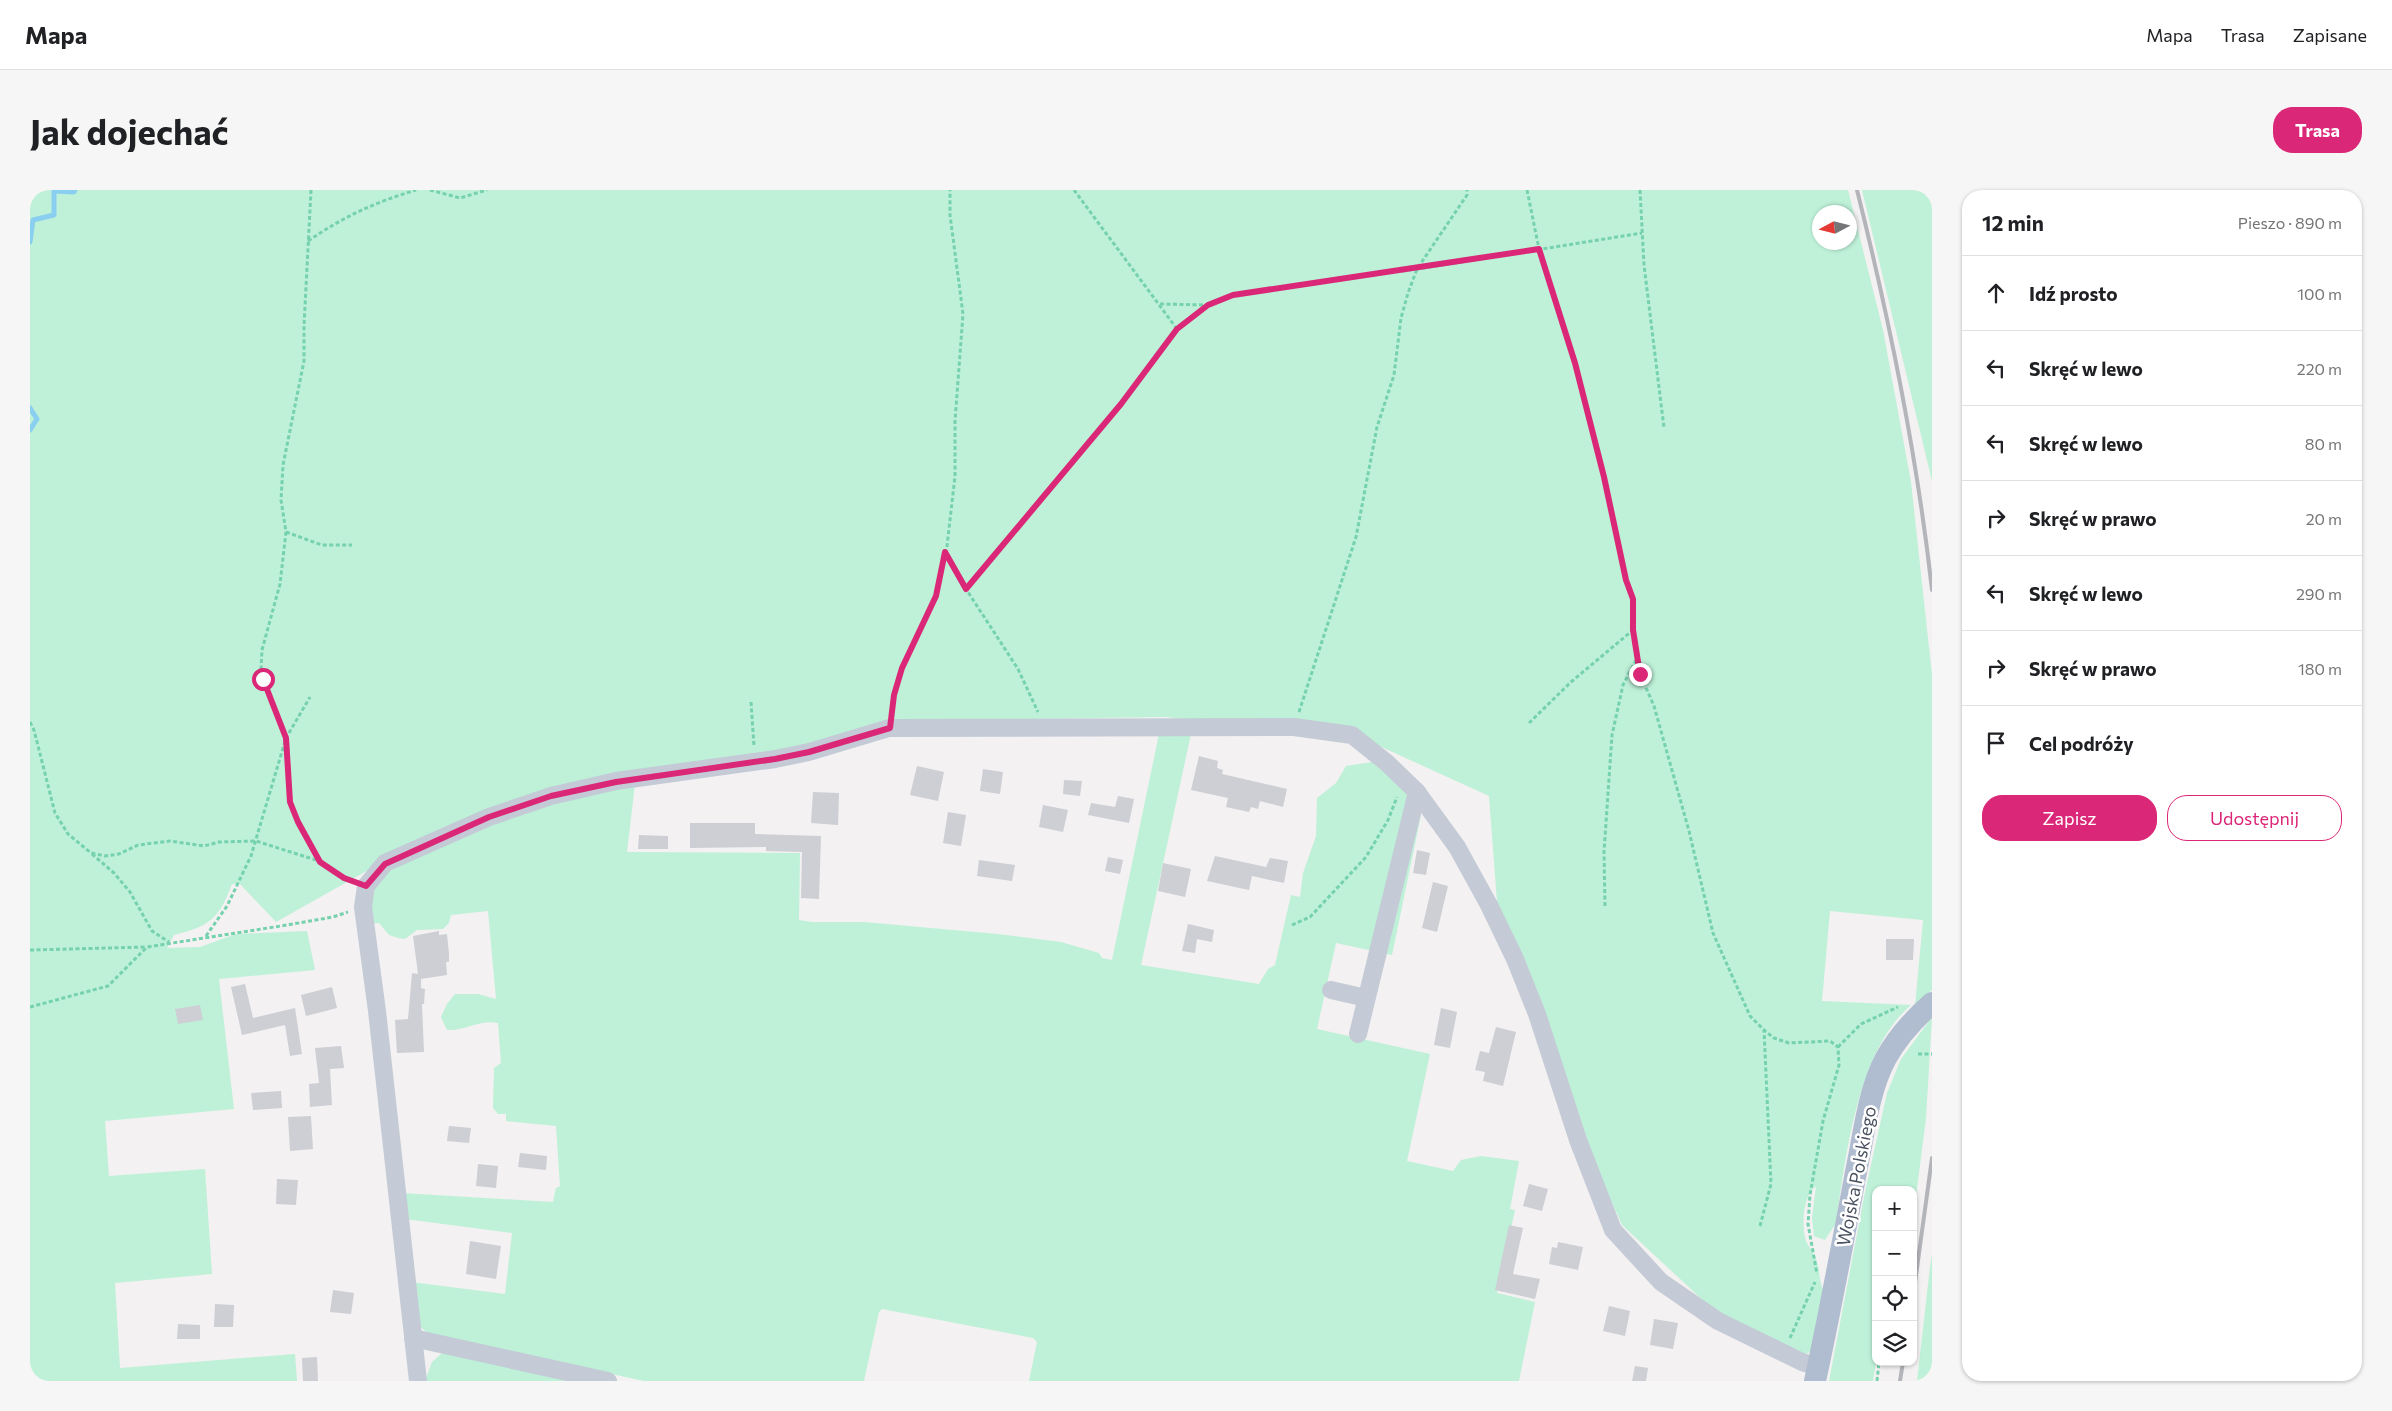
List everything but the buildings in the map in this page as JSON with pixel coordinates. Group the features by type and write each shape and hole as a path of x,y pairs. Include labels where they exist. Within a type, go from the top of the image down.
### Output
{"main road":[{"name":"Wojska Polskiego","path":"1817,1374 1875,1086 1886,1059 1911,1022 1932,1003"}],"street":[{"path":"418,1381 377,1011 363,907 366,886 385,864 489,817 551,796 616,782 756,762 809,752 890,728 1294,727 1352,735 1416,792 1457,847 1489,905 1515,959 1537,1014 1578,1140 1613,1230 1661,1282 1718,1321 1790,1356 1817,1374"},
{"path":"1358,1034 1416,792"},
{"path":"1331,990 1366,998"},
{"path":"413,1338 608,1381"}],"path":[{"path":"311,190 304,361 282,474 281,500 286,532 280,584 262,650 261,670 286,738 290,802 298,822 320,862"},
{"path":"308,241 339,220 375,202 416,190"},
{"path":"430,190 460,198 487,190"},
{"path":"890,728 894,695 899,677 936,596 945,552 955,476 955,421 963,314 950,215 950,190"},
{"path":"1074,190 1177,329"},
{"path":"1294,727 1356,537 1377,427 1394,374 1401,318 1416,269 1467,195 1467,190"},
{"path":"1527,190 1539,249 1575,363 1604,477 1626,580 1633,599 1633,630 1640,674 1654,706 1689,830 1713,933 1750,1016 1764,1030 1774,1038 1789,1043 1830,1042 1838,1047"},
{"path":"1640,190 1642,233 1664,428"},
{"path":"966,589 1121,404 1177,329 1208,305 1233,295 1416,269 1642,233"},
{"path":"1160,304 1208,305"},
{"path":"286,532 322,546 352,545"},
{"path":"945,552 966,589 1018,669 1037,709 1042,729"},
{"path":"1529,723 1571,682 1633,630"},
{"path":"1605,906 1604,852 1612,735 1623,684 1638,658"},
{"path":"206,937 227,906 256,841 286,738 310,697"},
{"path":"751,702 756,762"},
{"path":"30,722 34,730 55,813 68,834 114,873 130,892 152,930 170,943"},
{"path":"1292,925 1310,917 1366,857 1388,820 1398,795 1400,776"},
{"path":"91,853 105,856 119,854 138,845 170,840 204,846 218,842 256,841 320,862 344,878 366,886"},
{"path":"30,950 146,947 333,917 363,907"},
{"path":"30,1007 108,986 146,947"},
{"path":"1790,1356 1789,1341 1817,1276 1808,1224 1810,1195 1823,1121 1839,1065 1838,1047 1861,1024 1896,1009 1901,1004"},
{"path":"1760,1226 1771,1184 1764,1030"},
{"path":"1918,1054 1932,1054"},
{"path":"1876,1381 1878,1366"}],"green space":[{"path":"30,190 1848,190 1852,205 1812,205 1812,250 1857,250 1857,226 1883,330 1911,482 1932,675 1932,990 1915,1006 1923,920 1830,911 1822,1001 1911,1005 1893,1025 1878,1049 1866,1077 1850,1137 1836,1223 1825,1240 1814,1236 1812,1218 1816,1186 1808,1197 1804,1211 1804,1234 1816,1259 1824,1292 1813,1351 1805,1354 1722,1318 1622,1225 1584,1140 1497,902 1489,796 1353,734 1165,717 895,721 795,751 624,773 379,864 276,922 240,884 232,884 223,905 212,919 196,928 174,935 167,948 200,947 236,934 307,931 315,970 219,979 234,1109 105,1121 109,1176 205,1169 212,1274 115,1283 120,1368 295,1354 297,1381 30,1381"},
{"path":"1862,190 1932,190 1932,481"},
{"path":"1159,734 1191,734 1141,965 1259,984 1268,969 1275,965 1291,895 1300,897 1303,873 1316,836 1317,798 1336,783 1346,766 1372,762 1411,793 1421,815 1392,955 1336,943 1317,1029 1430,1054 1407,1161 1453,1171 1461,1160 1481,1156 1519,1161 1510,1209 1515,1210 1497,1293 1535,1302 1519,1381 1029,1381 1037,1342 1033,1338 882,1309 879,1312 864,1381 644,1381 428,1334 418,1324 411,1282 505,1294 512,1233 405,1219 402,1193 553,1202 556,1188 560,1186 556,1126 506,1121 506,1114 498,1114 493,1108 494,1068 501,1063 498,1023 491,1022 447,1030 441,1017 447,1004 455,994 478,994 496,999 488,911 451,915 449,923 443,929 417,930 405,939 389,935 379,923 370,924 369,898 387,869 530,809 635,784 627,852 800,853 799,920 812,922 864,922 998,934 1061,942 1099,953 1102,958 1112,960"},
{"path":"1932,1017 1926,1118 1917,1189 1917,1186 1872,1186 1872,1366 1875,1366 1873,1381 1829,1381 1865,1192 1887,1093 1901,1059"},
{"path":"1932,1255 1932,1381 1917,1381 1930,1267"},
{"path":"442,1353 586,1381 425,1381 432,1362"}],"waterway":[{"path":"30,242 33,220 54,215 54,191 74,192 75,190"},
{"path":"30,408 37,419 30,430"}],"railway":[{"path":"1857,190 1881,289 1901,389 1919,489 1932,590"},
{"path":"1916,1276 1932,1158"},
{"path":"1900,1381 1902,1366"}],"route":[{"path":"263,679 286,738 289,755 290,802 298,822 320,862 344,878 366,886 385,864 489,817 551,796 616,782 775,759 809,752 890,728 894,695 902,668 936,596 945,552 966,589 1121,404 1177,329 1193,315 1208,305 1233,295 1539,249 1575,363 1604,477 1626,580 1633,599 1633,630 1640,674"}]}
